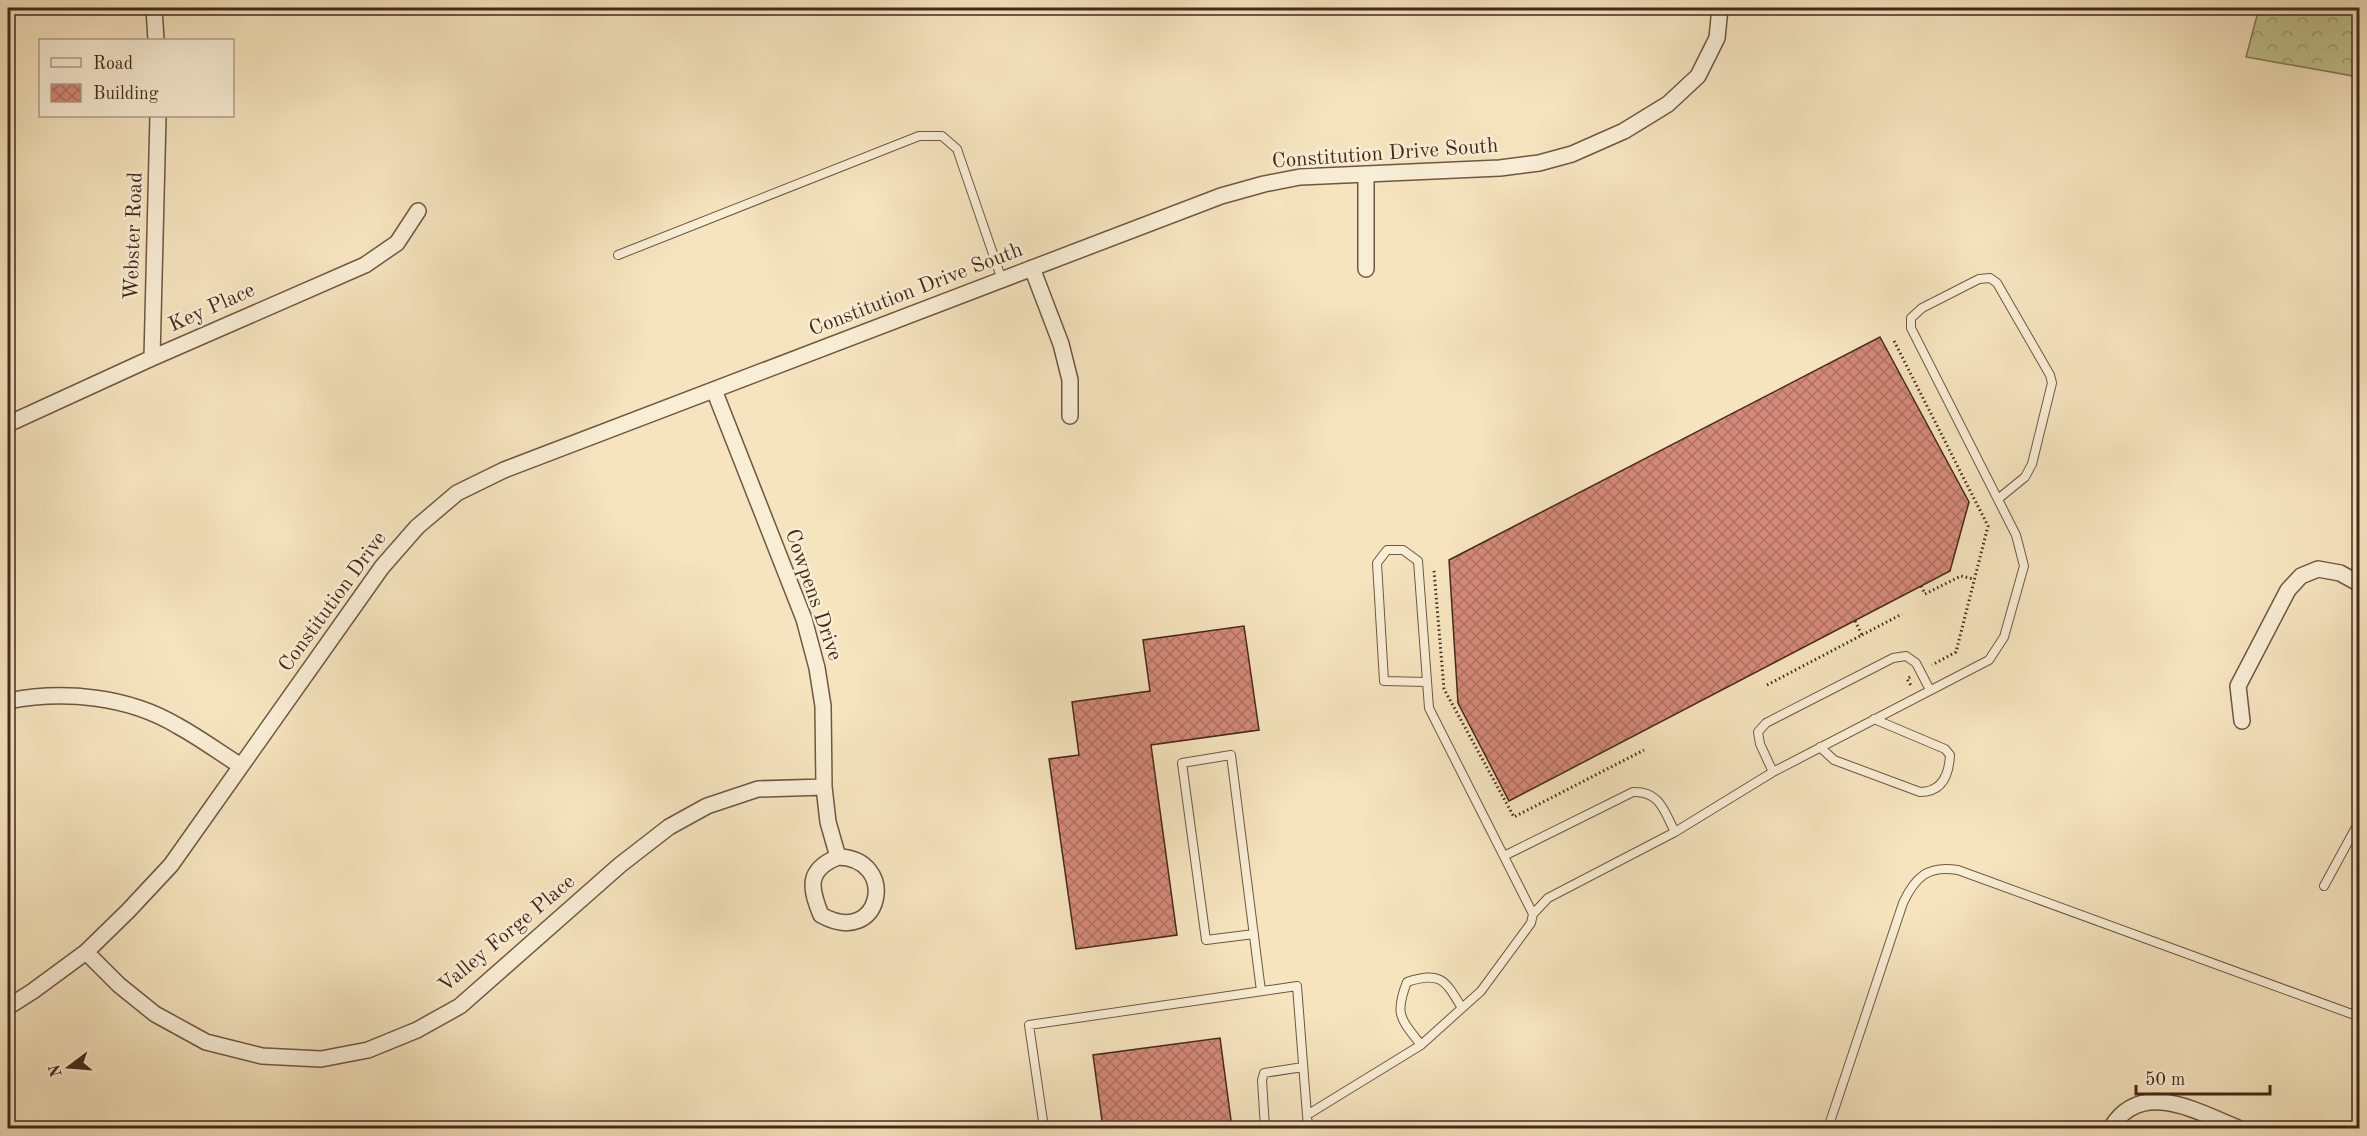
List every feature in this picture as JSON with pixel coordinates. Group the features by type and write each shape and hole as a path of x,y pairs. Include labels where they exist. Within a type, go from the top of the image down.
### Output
{"street":[{"path":"154,8 156,39"},
{"name":"Constitution Drive South","path":"793,359 1221,196 1264,184 1300,177 1500,168 1539,163 1572,154 1624,131 1668,104 1698,76 1717,38 1720,8"},
{"name":"Webster Road","path":"152,358 158,117"},
{"path":"1366,174 1366,269"},
{"name":"Key Place","path":"8,424 365,265 397,243 418,211"},
{"path":"1032,268 1061,344 1070,380 1070,416"},
{"name":"Constitution Drive","path":"8,1006 33,991 86,952 128,912 171,865 382,567 417,527 457,493 504,470 793,359"},
{"name":"Cowpens Drive","path":"714,390 804,619 817,668 823,706 824,787 828,822 838,857"},
{"path":"2242,722 2238,686 2288,590 2301,576 2318,569 2340,573 2360,584"},
{"path":"8,701 28,697 82,696 131,706 177,725 241,766"},
{"name":"Valley Forge Place","path":"86,952 119,985 155,1014 206,1042 262,1056 321,1059 368,1050 417,1030 460,1006 620,865 669,827 707,806 758,789 824,787"},
{"path":"838,857 851,858 870,869 877,886 874,905 861,921 851,924 841,924 821,915 811,890 818,869 826,862 838,857"},
{"path":"2111,1128 2126,1112 2141,1104 2157,1101 2175,1102 2238,1128"}],"lane":[{"path":"618,255 920,136 942,136 957,149 1002,280"},
{"path":"1307,1115 1421,1045 1481,991 1531,924 1533,914 1548,898 1675,832 1773,772 1989,660 2004,637 2024,566 2016,535 1911,328 1911,318 1922,308 1979,279 1990,278 1997,283 2052,384 2032,464 2025,477 1998,499"},
{"path":"1427,682 1384,681 1377,563 1387,550 1403,550 1418,561 1429,708 1533,914"},
{"path":"1773,772 1760,744 1758,732 1766,723 1893,658 1906,656 1916,663 1930,690"},
{"path":"1820,747 1834,760 1920,792 1932,792 1940,787 1949,765 1950,755 1946,749 1874,719"},
{"path":"1254,934 1206,940 1182,763 1231,755 1254,934 1261,991"},
{"path":"1504,856 1634,792 1647,792 1657,799 1675,832"},
{"path":"2324,886 2360,820"},
{"path":"1828,1128 1903,903 1910,887 1930,870 1944,868 1958,870 2360,1017"},
{"path":"1421,1045 1402,1020 1399,1002 1407,982 1427,975 1447,983 1462,1008"},
{"path":"1044,1128 1029,1025 1297,986 1308,1128"},
{"path":"1265,1128 1262,1080 1264,1073 1303,1067"}],"path":[{"path":"1894,341 1988,526 1956,652 1907,679 1917,697"},
{"path":"1434,571 1444,689 1514,817 1644,750"},
{"path":"1921,586 1925,594 1961,576 1974,579"},
{"path":"1767,686 1902,614"},
{"path":"1855,621 1862,635"}],"green space":[{"path":"2259,8 2359,8 2359,77 2246,57"}],"building":[{"path":"1880,337 1969,502 1950,571 1509,801 1458,703 1449,560"},
{"path":"1244,626 1259,730 1151,745 1177,935 1076,949 1049,759 1079,755 1072,702 1150,691 1143,640"},
{"path":"1220,1038 1232,1128 1103,1128 1093,1055"}]}
